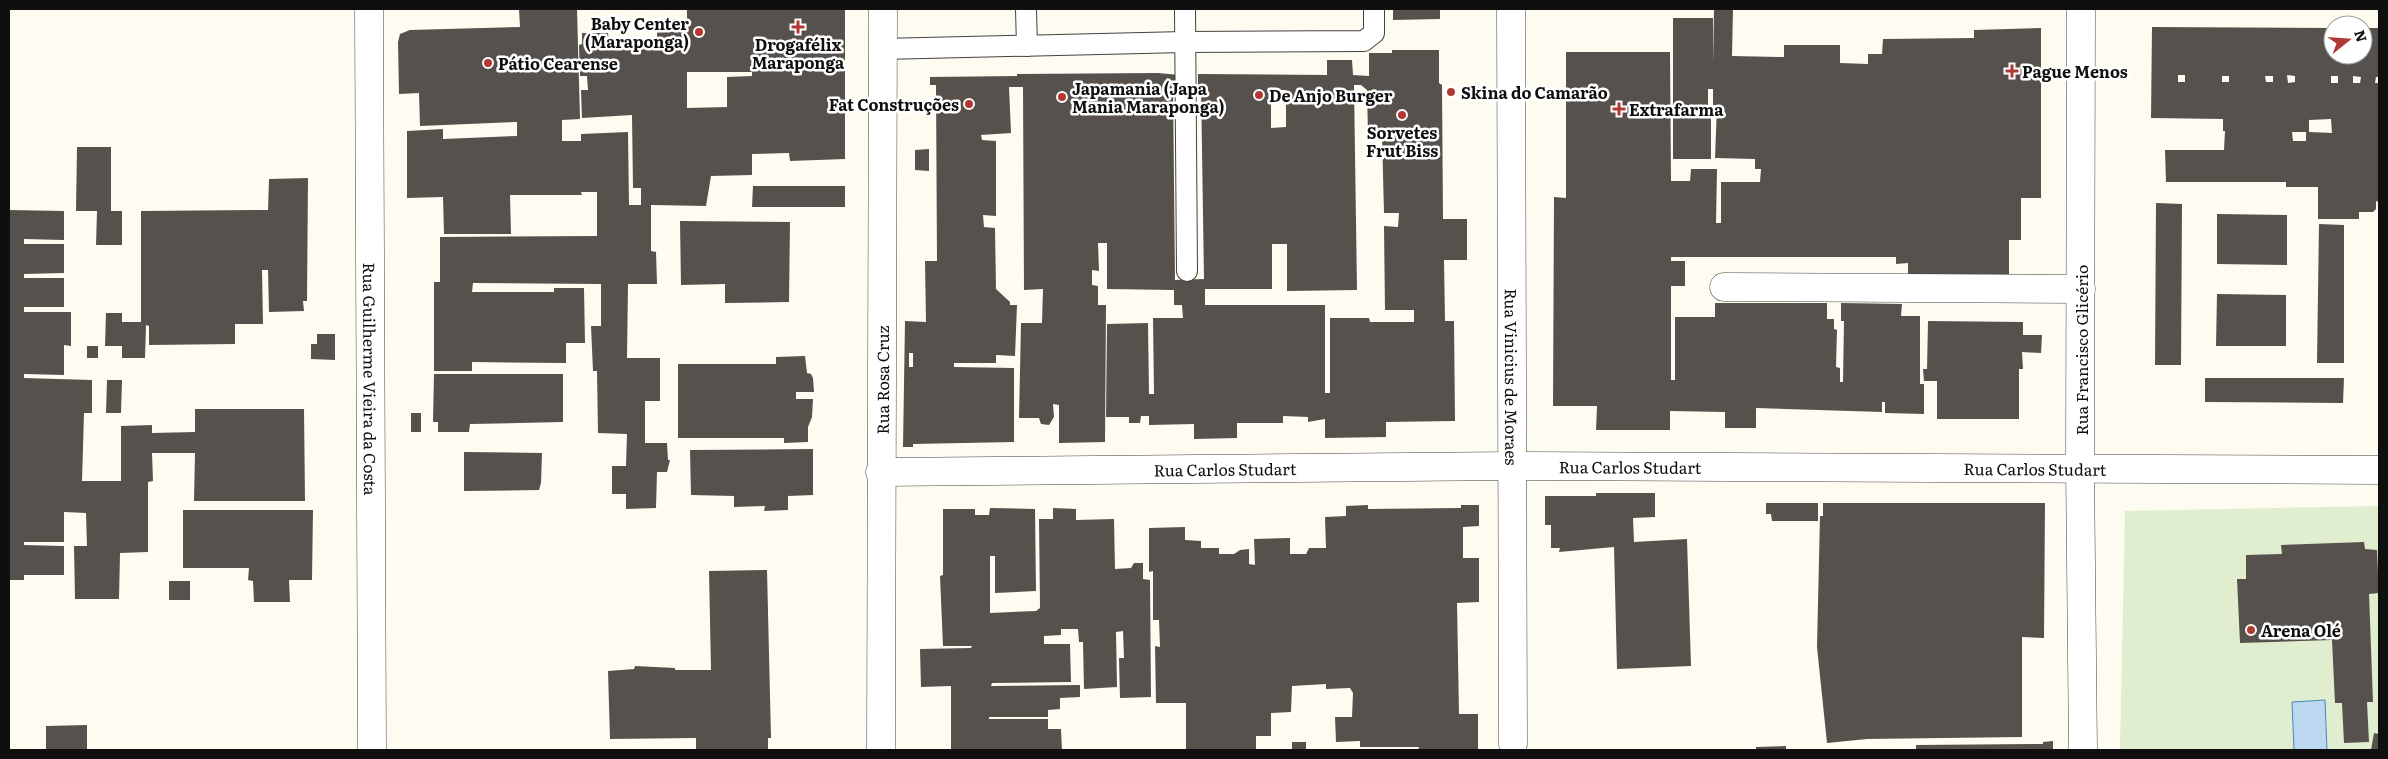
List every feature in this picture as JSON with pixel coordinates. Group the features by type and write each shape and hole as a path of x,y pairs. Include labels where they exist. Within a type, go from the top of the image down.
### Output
{"street":[{"name":"Rua Guilherme Vieira da Costa","path":"368,9 372,750"},
{"name":"Rua Rosa Cruz","path":"881,750 880,472 883,9"},
{"name":"Rua Vinicius de Moraes","path":"1511,9 1513,744"},
{"name":"Rua Francisco Glicério","path":"2081,9 2080,468 2083,750"},
{"path":"1724,287 2081,289"},
{"name":"Rua Carlos Studart","path":"880,472 1512,466 2379,470"}],"lane":[{"path":"1026,9 1026,46"},
{"path":"1185,9 1188,271"},
{"path":"882,49 1185,42 1364,41 1374,33 1374,9"}],"green space":[{"name":"Arena Olé","path":"2379,506 2379,750 2120,750 2125,511"}],"water":[{"path":"2325,700 2327,750 2294,750 2292,702"}],"building":[{"path":"519,9 577,9 580,119 562,120 562,141 581,141 581,134 628,132 629,205 641,205 641,188 633,188 632,115 582,118 581,90 588,90 587,76 580,76 579,45 582,44 582,33 608,33 609,43 657,42 657,32 687,31 687,9 845,9 845,159 790,161 789,153 752,154 752,175 711,176 706,206 651,205 651,251 656,252 657,284 628,284 627,358 660,358 660,401 645,401 645,443 667,443 668,460 670,460 667,472 657,472 656,508 626,509 626,494 612,494 612,466 626,466 627,434 598,433 597,371 593,371 591,326 601,326 601,284 473,283 472,292 554,292 554,288 584,288 585,343 566,343 566,363 472,362 472,371 434,371 434,282 440,282 440,237 597,236 597,192 581,192 582,195 510,195 511,234 444,234 443,197 407,198 407,131 443,129 443,139 517,136 517,122 420,126 419,93 399,94 398,42 400,34 410,30 520,27","holes":["687,72 752,72 752,76 727,77 727,107 687,108"]},
{"path":"1393,9 1440,9 1440,19 1393,20"},
{"path":"1714,9 1733,9 1732,56 1784,57 1784,45 1840,45 1840,63 1868,64 1868,54 1882,54 1883,39 1974,38 1974,30 2041,28 2041,198 2021,198 2021,240 2009,240 2009,282 1908,277 1908,263 1896,264 1896,257 1671,257 1671,261 1685,261 1685,286 1671,286 1671,380 1675,380 1675,317 1715,317 1715,303 1827,303 1827,319 1834,319 1834,329 1837,330 1836,367 1840,368 1840,382 1843,382 1844,321 1841,321 1841,303 1902,304 1901,316 1920,316 1920,384 1924,384 1924,414 1885,413 1885,402 1882,402 1882,412 1756,408 1756,428 1725,428 1725,412 1670,411 1670,430 1596,430 1597,406 1553,406 1554,197 1566,198 1566,52 1670,52 1671,181 1690,181 1691,169 1717,169 1716,223 1721,223 1721,182 1760,182 1761,169 1755,169 1755,159 1715,158 1717,105 1713,105 1713,89 1708,89 1708,110 1711,110 1711,159 1673,159 1673,18 1713,18 1713,64"},
{"path":"2152,27 2323,28 2323,65 2373,65 2373,28 2379,28 2379,77 2376,77 2375,83 2379,83 2379,202 2376,201 2376,209 2373,212 2359,212 2359,219 2318,219 2318,187 2286,187 2286,182 2166,182 2165,150 2224,150 2225,131 2223,131 2223,119 2151,118","holes":["2178,75 2185,75 2185,82 2178,82","2287,75 2295,76 2295,82 2288,83","2222,76 2229,76 2229,82 2222,82","2265,76 2273,76 2273,82 2266,82","2331,76 2338,76 2338,83 2331,83","2353,76 2361,77 2360,83 2353,83","2331,119 2332,133 2309,132 2309,120","2292,132 2306,132 2306,141 2293,141"]},
{"path":"1392,50 1439,50 1439,83 1442,85 1443,219 1467,219 1467,260 1444,260 1445,321 1454,321 1455,421 1386,422 1386,437 1325,438 1325,419 1308,422 1308,417 1283,416 1283,423 1237,423 1237,438 1194,439 1194,424 1149,425 1149,416 1141,416 1140,423 1129,423 1129,417 1106,417 1107,324 1148,323 1149,394 1154,394 1153,318 1183,318 1182,305 1174,305 1174,290 1107,289 1107,243 1098,243 1099,271 1092,270 1092,285 1098,286 1098,305 1106,305 1105,442 1059,443 1059,405 1053,404 1054,417 1049,425 1041,424 1039,418 1019,418 1021,323 1042,323 1043,289 1024,290 1023,87 1009,87 1011,133 981,135 982,140 996,141 996,216 983,215 984,227 995,228 996,289 1010,302 1010,305 1017,305 1015,356 996,355 996,363 954,363 954,367 1014,368 1014,442 913,444 913,447 903,447 905,321 926,322 925,261 937,261 936,85 930,85 930,77 1017,76 1017,74 1158,73 1180,75 1180,88 1173,87 1175,280 1204,279 1201,86 1198,87 1198,74 1327,75 1327,60 1352,60 1353,75 1369,76 1369,53 1392,53","holes":["1354,85 1361,85 1367,90 1368,135 1382,135 1384,213 1399,213 1398,227 1384,226 1385,310 1414,310 1414,322 1370,322 1369,318 1330,318 1330,393 1325,393 1325,305 1205,305 1205,289 1272,289 1272,244 1287,244 1287,291 1357,290","1271,90 1286,90 1286,127 1271,128","909,353 913,353 913,367 909,367"]},
{"path":"77,147 111,147 111,211 122,211 122,245 96,245 97,211 76,211"},
{"path":"929,149 929,171 915,170 915,150"},
{"path":"308,178 307,301 303,301 304,311 269,312 268,270 262,270 263,324 235,324 235,344 149,345 149,326 146,325 145,358 122,358 122,346 105,346 106,313 122,313 122,322 141,322 141,211 268,210 269,179"},
{"path":"753,186 845,186 845,207 752,207"},
{"path":"2156,203 2182,204 2181,365 2155,365"},
{"path":"9,210 64,211 64,240 24,239 24,244 64,244 64,273 24,274 24,278 64,278 64,307 24,307 24,312 71,312 71,346 64,345 64,375 24,374 24,378 92,380 92,413 84,413 82,481 121,481 121,426 152,425 152,433 195,432 195,409 304,409 305,501 194,501 195,453 152,453 153,481 148,482 148,552 120,553 119,599 75,599 74,546 87,546 86,513 64,512 64,542 24,542 24,545 64,546 64,575 24,575 24,580 9,580"},
{"path":"2217,214 2287,215 2287,265 2217,264"},
{"path":"680,221 790,222 789,302 725,303 725,284 681,285"},
{"path":"2319,224 2344,225 2344,363 2317,363"},
{"path":"2217,294 2286,295 2286,346 2216,346"},
{"path":"1928,321 2023,322 2023,335 2042,335 2041,353 2022,352 2023,369 2019,369 2019,419 1937,419 1937,381 1924,381 1923,369 1927,369"},
{"path":"317,334 335,334 335,360 311,359 311,344 317,344"},
{"path":"87,346 98,346 98,358 87,358"},
{"path":"805,356 807,373 811,374 813,378 814,392 796,392 796,399 813,399 812,417 808,427 808,442 784,443 784,438 678,438 678,364 776,364 776,357"},
{"path":"434,374 563,374 563,422 470,424 469,432 438,432 438,422 433,422"},
{"path":"2205,378 2344,378 2343,403 2205,402"},
{"path":"107,380 122,380 121,413 106,413"},
{"path":"411,413 421,413 421,432 411,432"},
{"path":"813,449 813,495 788,496 788,510 764,511 765,506 734,507 734,496 691,495 690,450"},
{"path":"464,452 542,453 539,490 464,491"},
{"path":"1596,493 1655,493 1655,517 1633,518 1634,542 1687,539 1691,666 1617,669 1614,547 1559,552 1560,548 1551,548 1551,525 1545,525 1545,496 1596,496"},
{"path":"1766,503 1818,503 1818,521 1772,521 1771,514 1766,514"},
{"path":"1823,503 2045,503 2044,638 2022,637 2022,737 1867,739 1827,743 1817,647 1820,516 1823,516"},
{"path":"1368,505 1368,509 1461,508 1461,505 1479,505 1479,526 1463,527 1463,558 1479,558 1479,602 1457,603 1459,714 1478,714 1478,749 1418,750 1419,747 1360,747 1360,741 1336,742 1335,717 1352,717 1353,693 1350,688 1326,689 1326,684 1292,686 1291,712 1271,713 1271,736 1256,736 1256,750 1186,750 1186,703 1156,703 1155,646 1160,647 1159,620 1153,620 1153,571 1149,572 1149,528 1185,527 1185,540 1201,541 1201,548 1219,548 1219,554 1234,554 1240,550 1249,549 1249,564 1255,565 1254,539 1290,538 1290,554 1306,554 1309,548 1326,548 1325,517 1346,516 1346,506"},
{"path":"990,508 1035,509 1036,591 995,593 995,556 990,556 990,613 1036,611 1040,608 1039,519 1053,519 1053,508 1076,509 1076,520 1114,519 1115,569 1131,568 1134,563 1143,563 1143,579 1150,580 1151,697 1120,698 1119,658 1124,658 1123,631 1116,632 1117,687 1084,689 1083,642 1079,642 1078,629 1061,629 1061,635 1044,636 1044,644 1070,644 1071,682 992,683 991,686 1080,685 1080,697 1060,698 1060,709 1048,710 1048,717 989,717 989,719 1048,719 1048,729 1061,729 1062,750 951,750 951,686 921,687 920,649 971,648 972,646 943,646 940,576 943,575 943,509 975,509 975,515 989,515"},
{"path":"183,510 313,510 312,580 289,580 290,602 254,602 253,581 248,580 249,568 183,568"},
{"path":"2364,542 2365,549 2377,550 2379,593 2369,594 2373,702 2367,702 2369,742 2344,743 2342,703 2335,703 2332,640 2240,643 2237,579 2246,579 2246,555 2282,554 2281,545"},
{"path":"767,570 771,738 768,738 768,750 696,750 696,738 610,739 608,671 634,669 635,666 675,668 675,670 711,670 709,571"},
{"path":"169,581 190,581 190,600 169,600"},
{"path":"87,725 87,750 46,750 46,726"},
{"path":"2374,733 2379,734 2379,750 2371,750"},
{"path":"2053,741 2053,750 1916,750 1916,745 2043,744 2043,742"},
{"path":"1292,742 1306,742 1306,750 1292,750"},
{"path":"1786,746 1786,750 1756,750 1756,747"}],"place":[{"name":"Drogafélix Maraponga","path":"798,27"},
{"name":"Baby Center (Maraponga)","path":"699,32"},
{"name":"Pátio Cearense","path":"488,63"},
{"name":"Pague Menos","path":"2012,71"},
{"name":"Skina do Camarão","path":"1451,92"},
{"name":"De Anjo Burger","path":"1259,95"},
{"name":"Japamania (Japa Mania Maraponga)","path":"1062,97"},
{"name":"Fat Construções","path":"969,104"},
{"name":"Extrafarma","path":"1619,109"},
{"name":"Sorvetes Frut Biss","path":"1402,115"},
{"name":"Arena Olé","path":"2251,630"}]}
